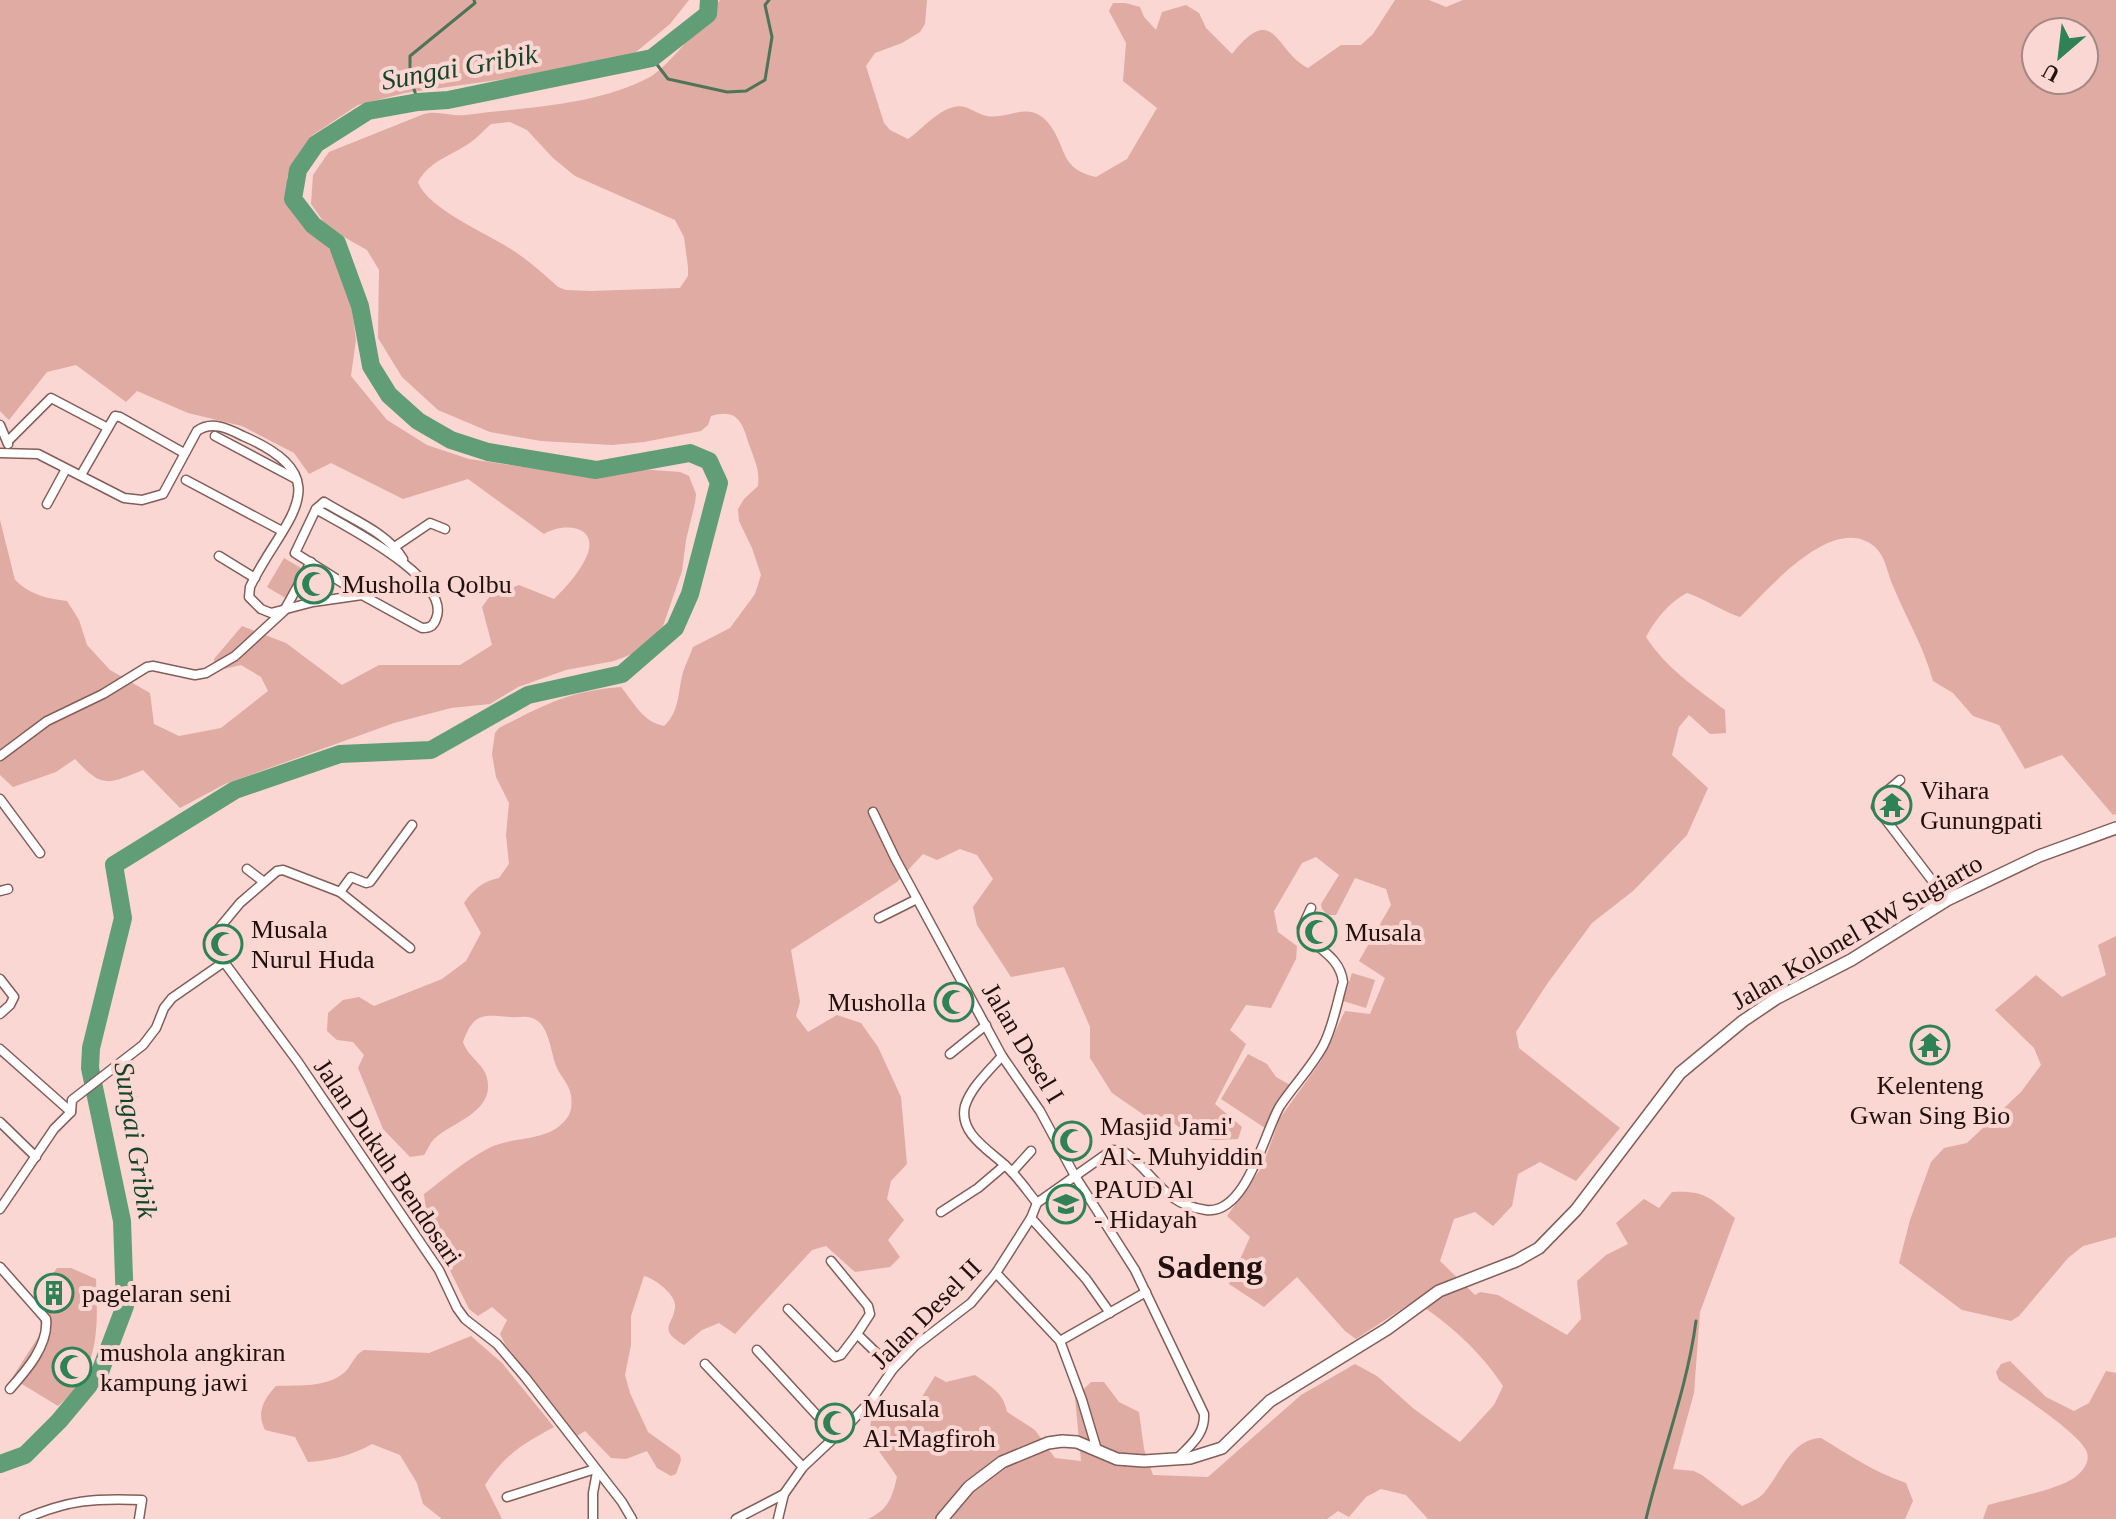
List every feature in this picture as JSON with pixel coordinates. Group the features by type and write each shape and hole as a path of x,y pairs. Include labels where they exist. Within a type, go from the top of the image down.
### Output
{"main road":[{"name":"Jalan Kolonel RW Sugiarto","path":"942,1519 969,1487 1002,1462 1062,1441 1077,1442 1117,1459 1199,1457 1222,1448 1270,1401 1387,1329 1439,1291 1516,1261 1539,1248 1576,1210 1671,1083 1743,1021 1777,998 1831,971 1947,900 2039,856 2116,828"}],"street":[{"path":"108,428 51,398 8,441 4,453 38,454 124,498 142,500 163,494 197,431 204,426 224,427 275,453 300,482 299,498 255,578 249,597 253,603 271,613 313,602 362,595"},
{"path":"81,475 115,416 184,453"},
{"path":"0,425 8,441"},
{"path":"215,436 300,482"},
{"path":"47,504 66,469"},
{"path":"186,480 282,531"},
{"path":"324,502 396,546 433,597 438,617 431,628 422,628 362,595 297,555 294,550 316,509 324,502"},
{"path":"316,509 406,563"},
{"path":"396,546 430,523 445,529"},
{"path":"219,556 255,578"},
{"path":"0,756 47,721 103,694 147,667 183,674 206,673 235,656 284,611 311,562"},
{"path":"1900,780 1880,797 1876,807 1947,900"},
{"path":"0,799 40,853"},
{"name":"Jalan Desel I","path":"873,812 1002,1056 1040,1111 1075,1176 1113,1233 1146,1292 1204,1414 1205,1426 1201,1434 1177,1459"},
{"path":"340,892 351,877 370,882 412,825"},
{"path":"247,869 264,882 283,870 340,892 410,948"},
{"name":"Jalan Dukuh Bendosari","path":"264,882 243,900 210,940 298,1062 439,1270 465,1319 497,1344 525,1377 632,1519"},
{"path":"879,918 917,899"},
{"path":"1002,1056 974,1087 964,1113 969,1131 975,1139 1008,1168 1037,1203 1112,1150 1119,1150 1128,1154 1153,1182 1176,1200 1217,1210 1234,1195 1256,1166 1280,1106 1305,1075 1324,1044 1336,1007 1343,982 1341,971 1336,961 1303,933 1302,928 1311,908"},
{"path":"0,1209 54,1129 71,1112 72,1100 143,1045 172,998 224,962"},
{"path":"0,979 14,997 0,1014"},
{"path":"950,1054 986,1025"},
{"path":"0,1049 71,1112"},
{"path":"0,1122 36,1157"},
{"path":"941,1212 1031,1151"},
{"name":"Jalan Desel II","path":"778,1519 784,1494 803,1467 873,1398 893,1369 915,1346 971,1303 996,1273 1031,1218 1037,1203"},
{"path":"1031,1218 1086,1279 1110,1313"},
{"path":"788,1309 835,1357 841,1355 870,1314 868,1306 831,1261"},
{"path":"0,1267 46,1319 47,1325 34,1357 10,1389"},
{"path":"996,1273 1060,1341 1097,1450"},
{"path":"1060,1341 1146,1292"},
{"path":"857,1334 893,1369"},
{"path":"757,1350 836,1436"},
{"path":"705,1364 803,1467"},
{"path":"507,1497 596,1470 593,1519"},
{"path":"736,1519 784,1494"},
{"path":"24,1519 71,1502 112,1498 142,1500 139,1519"}],"shaded area":[{"path":"0,0 689,0 670,24 636,52 576,69 405,93 358,105 311,136 287,177 291,209 335,255 350,295 356,340 351,376 387,420 427,445 469,459 586,476 639,469 680,472 689,476 696,494 682,571 663,626 640,651 614,661 566,670 518,687 490,704 451,708 394,723 225,784 180,808 143,770 106,781 92,775 75,759 56,772 13,787 0,775 0,520 15,580 39,595 67,601 79,620 87,645 110,670 150,693 154,724 179,736 221,728 268,691 261,677 241,665 215,671 214,659 242,626 286,643 342,685 379,665 460,665 492,645 482,607 490,596 519,585 554,599 582,566 589,543 583,531 576,528 559,528 544,534 468,479 403,499 331,463 309,474 294,453 242,426 188,413 137,391 126,402 76,365 47,372 9,420 0,411"},
{"path":"720,0 927,0 925,24 920,32 875,53 866,66 884,123 890,130 908,139 947,109 958,106 993,117 1027,111 1036,113 1052,128 1071,164 1085,174 1096,177 1127,159 1157,108 1123,81 1126,43 1109,11 1113,3 1140,7 1144,17 1156,30 1162,12 1186,5 1199,13 1206,28 1232,54 1246,38 1257,31 1266,30 1308,68 1341,45 1361,45 1373,34 1395,0 1429,0 1446,7 1463,0 2116,0 2116,814 2113,815 2062,755 2025,769 1999,725 1973,716 1953,693 1933,681 1882,555 1875,547 1858,539 1840,539 1821,546 1784,574 1740,617 1687,593 1680,597 1663,612 1646,637 1672,668 1725,710 1726,733 1710,734 1689,715 1679,727 1672,755 1708,788 1687,835 1633,891 1592,923 1516,1032 1519,1048 1620,1128 1576,1181 1540,1162 1518,1174 1512,1206 1493,1226 1475,1212 1454,1219 1440,1261 1475,1295 1480,1292 1498,1295 1567,1335 1581,1319 1577,1281 1606,1255 1628,1244 1616,1223 1644,1199 1659,1208 1672,1192 1692,1192 1706,1197 1735,1218 1700,1312 1694,1393 1673,1469 1702,1475 1742,1506 1764,1493 1788,1458 1802,1444 1821,1438 1872,1468 1906,1483 1913,1501 1905,1519 1428,1519 1406,1495 1381,1489 1366,1497 1349,1517 1338,1511 1327,1519 868,1519 880,1512 888,1502 897,1477 871,1434 873,1415 885,1401 912,1413 935,1376 946,1382 975,1375 1000,1395 1007,1412 1035,1430 1055,1458 1081,1461 1075,1398 1091,1382 1104,1382 1119,1402 1139,1412 1144,1449 1153,1475 1208,1477 1301,1395 1355,1364 1377,1376 1414,1409 1460,1442 1494,1405 1503,1386 1485,1361 1439,1318 1414,1301 1356,1339 1345,1331 1297,1277 1264,1307 1229,1284 1250,1237 1227,1216 1262,1167 1280,1118 1321,1061 1345,1011 1370,1014 1385,978 1359,961 1391,905 1386,889 1355,878 1336,915 1328,915 1321,904 1339,875 1316,857 1302,863 1274,911 1278,932 1297,946 1296,959 1271,1008 1246,1005 1230,1030 1246,1044 1215,1104 1242,1127 1238,1139 1193,1137 1165,1117 1144,1115 1112,1093 1090,1058 1090,1027 1064,967 1011,977 977,925 973,907 993,879 977,855 960,849 937,860 923,854 897,882 791,950 800,1002 796,1016 808,1032 837,1015 861,1023 878,1047 901,1097 907,1164 891,1181 887,1199 904,1220 888,1240 900,1257 890,1267 855,1272 826,1246 812,1250 735,1334 719,1323 702,1330 684,1345 669,1331 675,1302 669,1292 644,1276 631,1316 631,1345 625,1375 648,1432 680,1455 676,1474 671,1476 657,1468 647,1451 626,1459 611,1458 585,1431 577,1436 505,1344 500,1334 507,1320 492,1307 478,1316 469,1309 428,1226 424,1194 489,1148 541,1135 560,1126 567,1118 571,1110 571,1095 557,1068 546,1031 539,1022 528,1017 486,1016 476,1020 463,1042 487,1078 485,1099 471,1114 434,1139 424,1155 410,1157 383,1129 358,1068 364,1055 353,1042 337,1040 327,1031 328,1013 343,1000 359,997 374,1006 442,979 466,961 481,933 464,903 479,887 499,878 509,864 506,835 509,803 496,777 492,754 495,733 499,728 557,700 621,687 650,720 664,726 669,720 676,708 683,672 693,647 730,628 755,594 761,575 739,521 738,509 758,486 758,471 739,420 728,414 711,416 708,425 701,431 612,445 541,441 490,432 438,410 402,377 378,338 379,270 367,250 328,228 311,204 313,175 329,152 424,114 461,115 537,107 584,100 629,87 658,71","holes":["510,122 527,130 575,176 675,220 684,237 688,267 688,276 680,288 590,291 558,287 514,251 433,202 418,182 429,168 471,142 491,124"]},
{"path":"284,558 306,571 289,600 267,587"},
{"path":"2116,936 2116,1237 2083,1246 2068,1258 2019,1316 2011,1321 1962,1310 1899,1263 1910,1220 1931,1162 1944,1148 1967,1143 2021,1092 2041,1065 2034,1048 1995,1010 2036,975 2062,997 2106,975 2098,945"},
{"path":"1352,973 1375,980 1366,1008 1343,1001"},
{"path":"1248,1054 1267,1064 1276,1077 1292,1086 1265,1128 1221,1099"},
{"path":"57,1268 71,1268 96,1279 97,1315 94,1348 89,1363 72,1393 58,1406 12,1378 42,1331 39,1314 42,1298"},
{"path":"471,1336 502,1363 554,1427 515,1451 485,1485 502,1519 442,1519 423,1504 417,1483 400,1455 372,1444 341,1457 308,1462 295,1437 265,1430 261,1417 263,1406 276,1386 332,1380 347,1370 364,1350 429,1353"},
{"path":"2010,1361 2046,1397 2074,1411 2089,1403 2106,1371 2116,1373 2116,1519 1983,1519 1988,1505 2037,1493 2074,1478 2086,1465 2088,1455 2070,1432 1999,1380 1996,1372 2001,1364"}],"waterway":[{"path":"418,102 410,76 410,56 475,3 474,0"},
{"name":"Sungai Gribik","path":"0,1464 25,1455 59,1421 100,1372 125,1306 122,1221 90,1068 91,1048 123,918 114,865 235,790 340,754 431,750 528,695 622,674 675,628 690,594 719,483 709,461 690,453 596,470 488,452 451,440 418,421 389,395 371,366 360,306 337,243 313,225 293,199 298,170 316,144 368,111 448,100 652,58 708,14 709,0"},
{"path":"652,58 668,79 727,92 746,91 765,80 772,37 765,5 769,0"},
{"path":"1646,1519 1680,1396 1696,1321"}],"place":[{"name":"Musholla Qolbu","path":"314,584"},
{"name":"Vihara Gunungpati","path":"1892,805"},
{"name":"Musala","path":"1317,932"},
{"name":"Musala Nurul Huda","path":"223,944"},
{"name":"Musholla","path":"954,1002"},
{"name":"Kelenteng Gwan Sing Bio","path":"1930,1045"},
{"name":"Masjid Jami' Al - Muhyiddin","path":"1072,1141"},
{"name":"PAUD Al - Hidayah","path":"1066,1204"},
{"name":"pagelaran seni","path":"54,1293"},
{"name":"mushola angkiran kampung jawi","path":"72,1367"},
{"name":"Musala Al-Magfiroh","path":"835,1423"}],"district":[{"name":"Sadeng","path":"1210,1266"}]}
